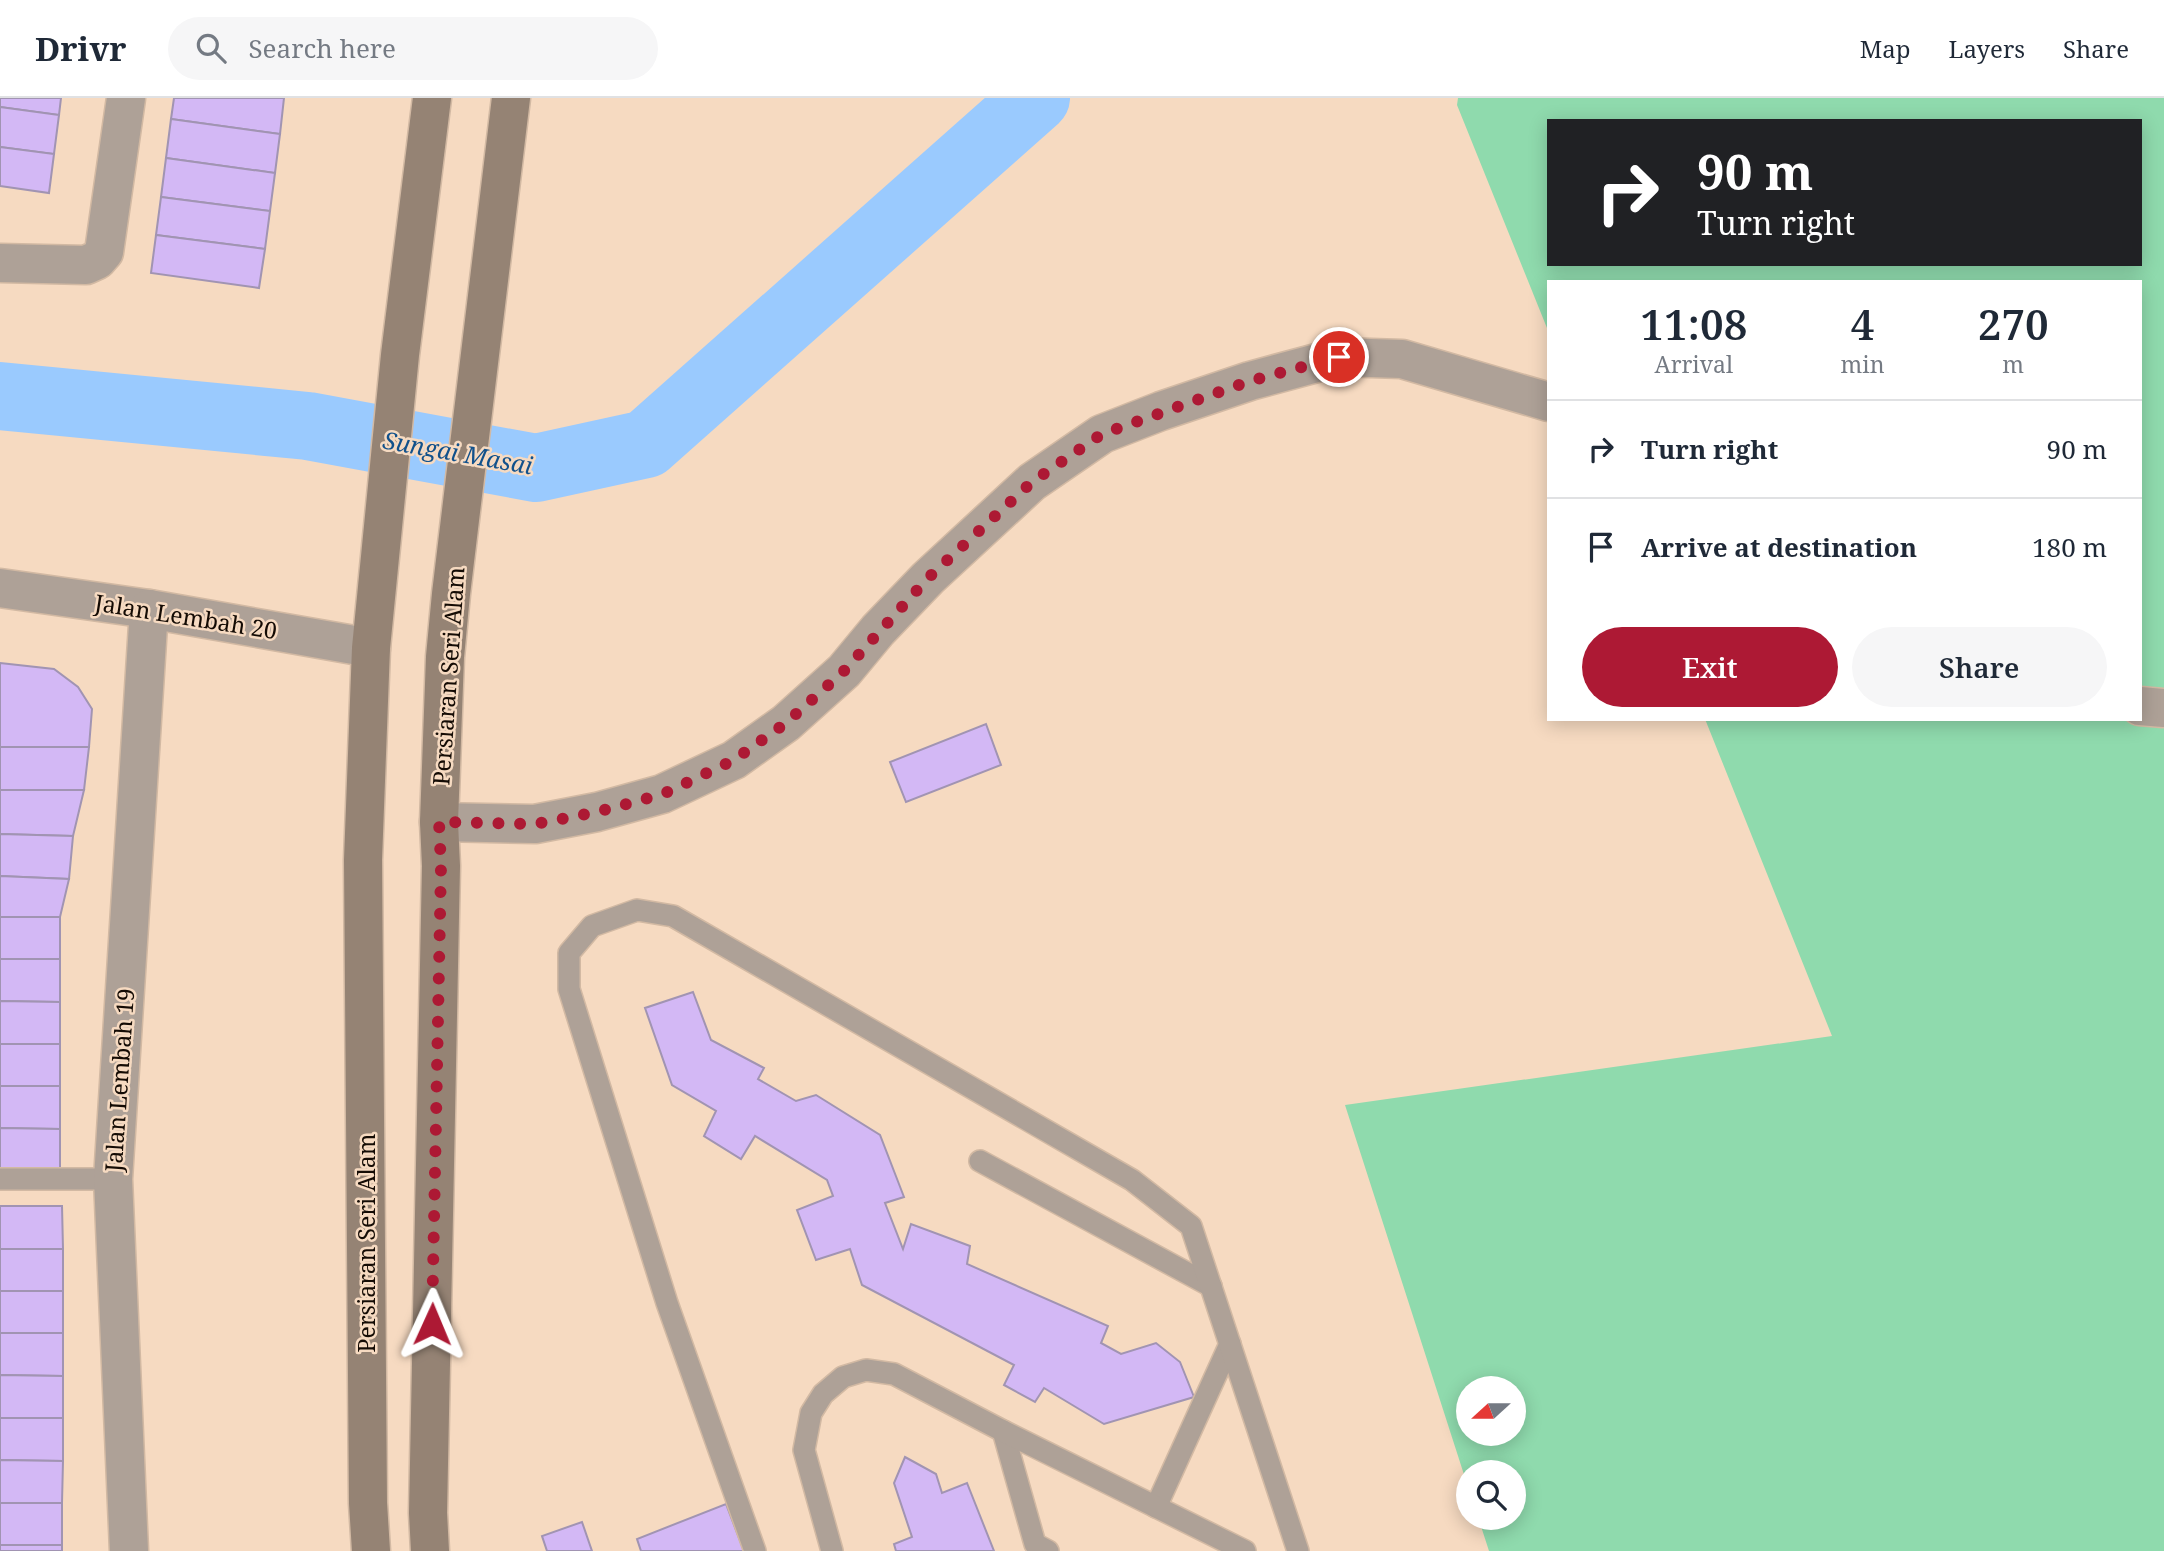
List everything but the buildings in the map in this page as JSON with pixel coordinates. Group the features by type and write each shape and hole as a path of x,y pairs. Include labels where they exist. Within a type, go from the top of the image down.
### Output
{"main road":[{"name":"Persiaran Seri Alam","path":"371,1551 368,1503 363,874 371,648 400,355 432,98"},
{"name":"Persiaran Seri Alam","path":"430,1551 428,1513 441,866 439,822 445,657 511,98"}],"street":[{"path":"6,264 86,265 97,260 104,252 108,242 126,98"},
{"path":"439,822 535,824 597,812 663,794 734,760 786,723 844,671 928,578 1032,482 1102,434 1161,411 1250,381 1339,357 1402,359 1547,401"},
{"name":"Jalan Lembah 20","path":"0,588 149,608 371,648"},
{"name":"Jalan Lembah 19","path":"129,1551 113,1179 149,608"},
{"path":"2142,706 2164,708"}],"lane":[{"path":"755,1551 667,1303 569,989 569,953 592,926 637,910 673,916 1132,1181 1191,1226 1298,1551"},
{"path":"980,1161 1211,1286"},
{"path":"0,1179 113,1179"},
{"path":"1156,1507 1230,1344"},
{"path":"832,1551 804,1450 811,1413 823,1394 843,1377 866,1370 894,1374 1003,1432 1245,1551"},
{"path":"1003,1432 1035,1544 1048,1551"}],"green space":[{"path":"1458,98 2164,98 2164,1551 1489,1551 1482,1530 1526,1530 1526,1460 1459,1460 1345,1105 1832,1036 1706,721 2142,721 2142,280 1547,280 1547,328 1457,105"}],"waterway":[{"name":"Sungai Masai","path":"0,396 308,426 536,468 646,444 1036,98"}],"route":[{"path":"432,1324 441,866 439,822 535,824 597,812 663,794 734,760 786,723 844,671 878,630 979,528 1032,482 1102,434 1250,381 1339,357"}]}
